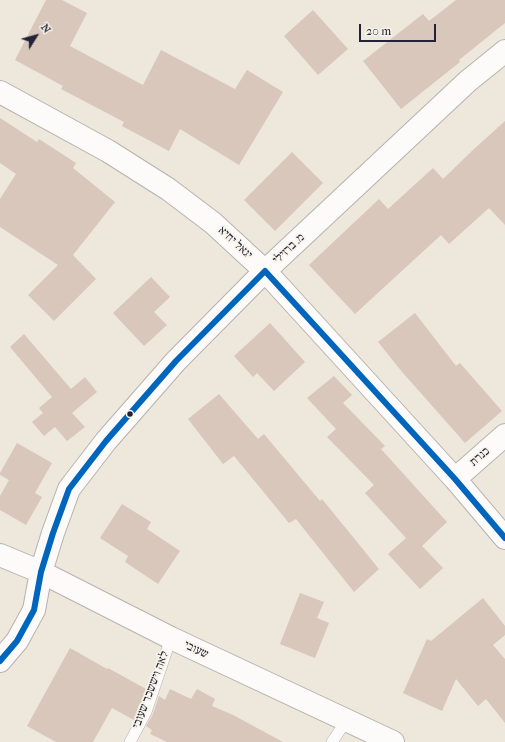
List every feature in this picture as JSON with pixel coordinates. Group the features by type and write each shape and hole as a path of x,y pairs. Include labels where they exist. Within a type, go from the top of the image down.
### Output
{"street":[{"name":"מ. ברזילי","path":"0,661 17,641 34,610 40,572 69,489 106,441 176,361 265,271 468,81 505,51"},
{"name":"יגאל יחיא","path":"0,92 108,151 168,189 213,223 265,271 456,478 505,538"},
{"name":"כנרת","path":"456,478 505,435"},
{"name":"שעובי","path":"0,555 40,572 171,638 393,742"}],"lane":[{"name":"לאה ויששכר שעובי","path":"130,742 146,712 171,638"},
{"path":"332,742 346,720"}],"building":[{"path":"46,0 62,0 87,13 70,46 143,85 161,50 235,89 247,70 283,92 239,165 180,129 169,151 122,126 124,122 61,89 63,86 15,60"},
{"path":"456,0 505,0 505,23 459,60 460,62 401,109 363,61 423,14 429,21"},
{"path":"313,10 348,49 318,75 284,36"},
{"path":"0,118 37,142 39,139 76,163 73,168 115,202 73,255 96,279 54,321 28,295 58,265 0,227 0,199 16,174 0,163"},
{"path":"505,121 505,225 489,208 449,244 441,235 355,314 309,265 379,199 388,209 433,168 443,179"},
{"path":"292,152 323,183 275,231 244,200"},
{"path":"151,277 170,297 154,312 167,325 144,346 113,313"},
{"path":"415,313 456,366 460,363 502,411 465,443 403,373 378,342"},
{"path":"270,323 305,362 274,391 257,373 253,377 234,356"},
{"path":"24,334 71,389 85,377 97,392 72,413 85,427 67,441 55,427 44,436 32,422 43,413 39,408 52,397 10,347"},
{"path":"334,376 352,395 343,403 385,446 381,449 447,522 422,546 443,568 420,589 388,554 406,538 365,493 374,485 327,437 336,429 307,398"},
{"path":"219,394 258,439 264,434 320,501 322,499 379,569 354,592 296,519 289,523 234,456 223,464 188,419"},
{"path":"17,443 52,463 35,493 42,497 26,525 0,510 0,496 9,480 0,475 0,473"},
{"path":"122,504 151,522 147,529 180,551 158,584 125,562 128,556 100,538"},
{"path":"300,593 324,602 317,618 329,623 315,658 280,644"},
{"path":"483,598 505,626 505,635 493,645 505,659 505,723 486,699 478,706 456,679 442,711 403,693 427,639 431,641"},
{"path":"70,648 146,689 140,709 134,720 112,708 93,742 56,742 27,726"},
{"path":"170,689 191,699 197,689 215,699 212,706 233,715 283,742 167,742 150,734 152,730 146,726 153,714 159,696 165,700"}],"transit line":[{"path":"0,661 17,641 34,610 41,572 69,489 106,441 176,361 265,271 455,479 505,538"}]}
